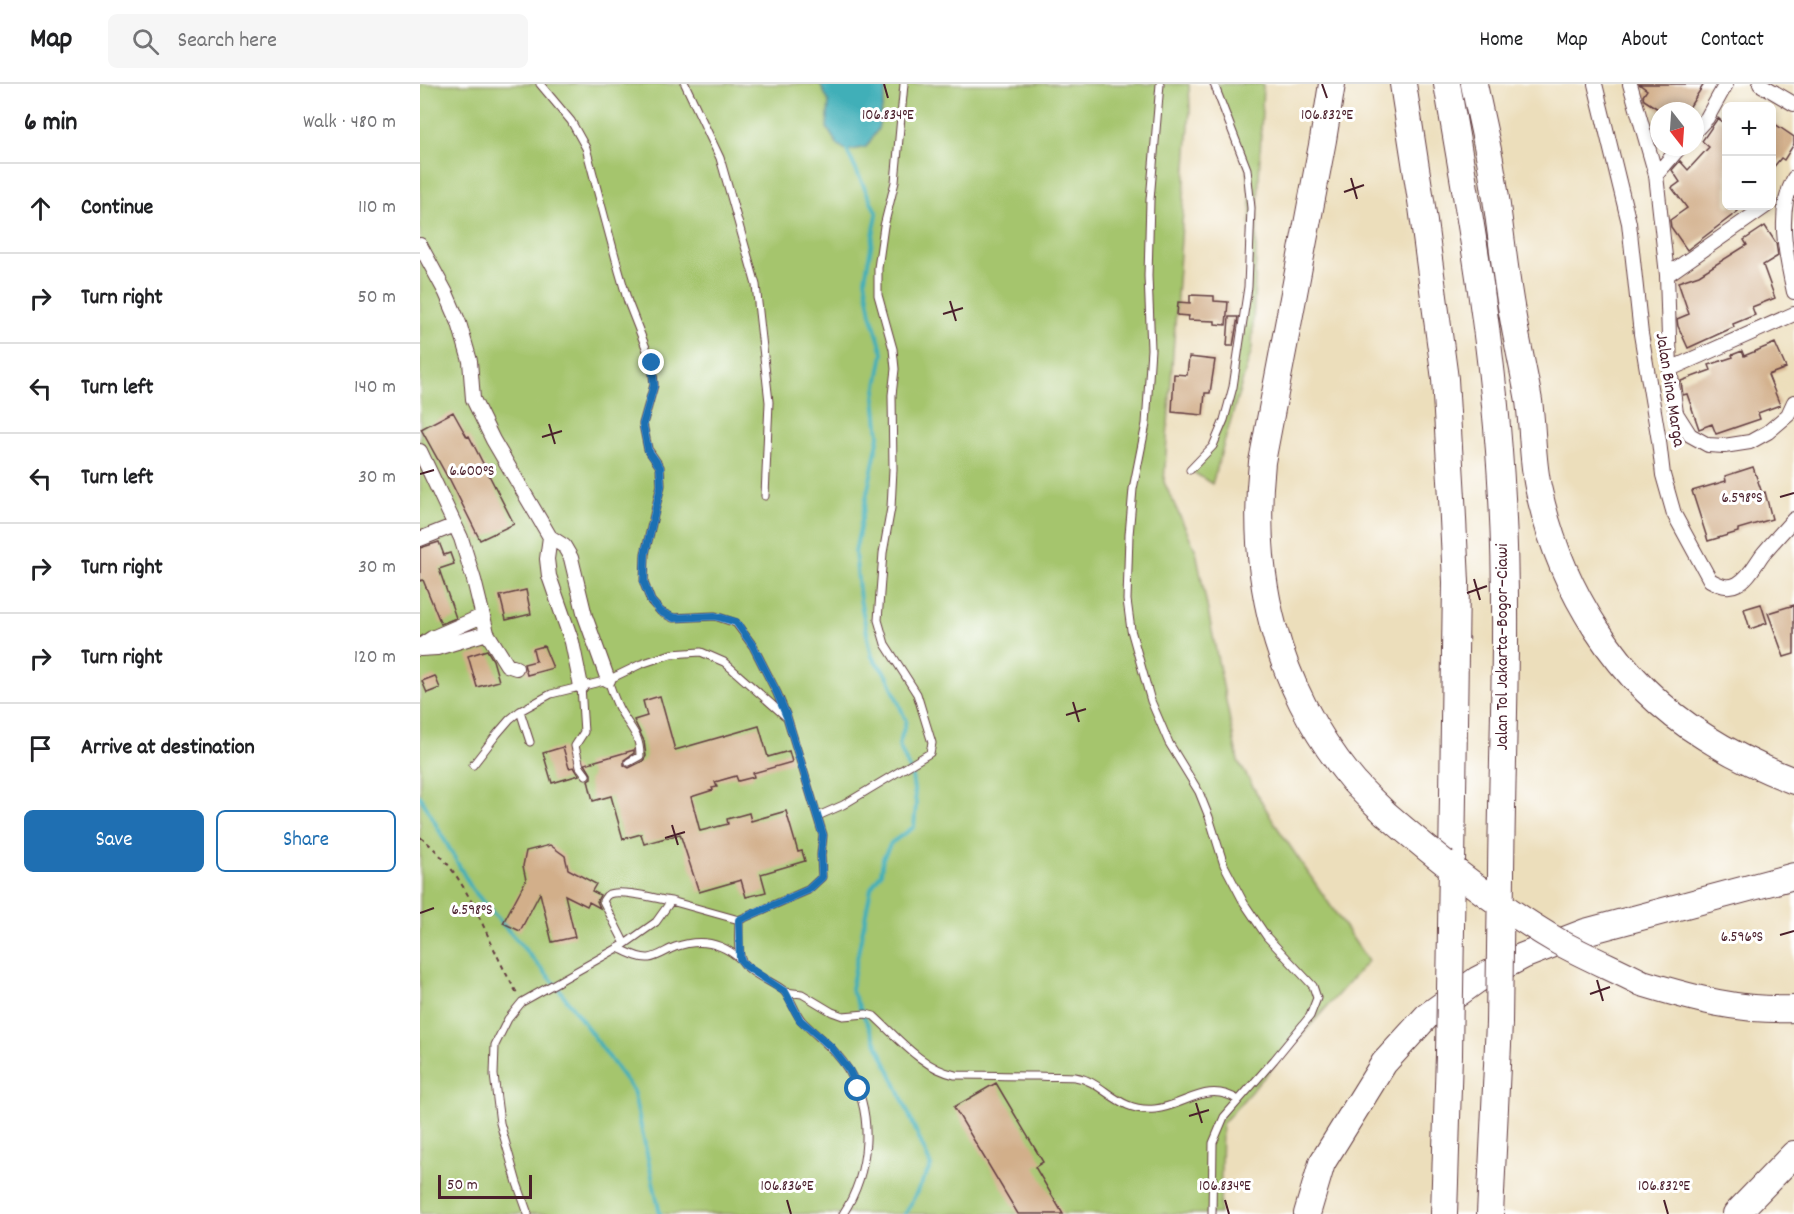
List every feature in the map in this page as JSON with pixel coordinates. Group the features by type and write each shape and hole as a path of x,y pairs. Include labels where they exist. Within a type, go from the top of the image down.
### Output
{"highway":[{"path":"1332,84 1262,462 1259,496 1261,566 1271,617 1287,675 1320,734 1350,777 1385,813 1419,842 1500,903 1558,941 1642,983 1718,1004 1772,1010 1794,1009"},
{"path":"1403,84 1445,379 1456,582 1449,1054 1444,1214"},
{"name":"Jalan Tol Jakarta–Bogor–Ciawi","path":"1448,84 1476,250 1492,371 1502,498 1505,671 1499,1023 1490,1214"},
{"path":"1474,84 1490,159 1512,311 1528,401 1538,487 1555,546 1578,597 1596,631 1633,676 1661,705 1704,737 1756,766 1794,781"},
{"path":"1307,1214 1322,1163 1384,1063 1427,1016 1477,980 1523,956 1585,932 1794,876"},
{"path":"1736,1214 1794,1154"}],"street":[{"name":"Jalan Bina Marga","path":"1595,84 1629,224 1641,334 1663,475 1674,514 1710,580 1729,587 1738,584 1747,576 1794,519"},
{"path":"1630,84 1656,175 1667,275 1670,369 1676,412 1690,435 1708,445 1724,446 1750,442 1768,432 1788,415 1794,402"},
{"path":"1704,121 1726,84"},
{"path":"1760,84 1794,104"},
{"path":"1656,175 1672,156"},
{"path":"1776,197 1791,184"},
{"path":"1791,184 1785,217 1786,253 1794,292"},
{"path":"1667,275 1760,210"},
{"path":"420,245 446,292 459,322 470,361 473,399 550,537 564,546 571,558 588,628 608,680"},
{"path":"1670,369 1794,314"},
{"path":"420,451 455,525 474,580 487,633 507,665 516,668"},
{"path":"420,539 455,525"},
{"path":"550,537 547,558 549,576 572,642 581,686"},
{"path":"482,616 432,638 420,647 425,650 436,648 487,633"}],"lane":[{"path":"540,84 571,121 586,148 622,281 652,363 654,385 643,424 648,450 660,467 661,486 645,554 644,583 651,601 661,612 674,618 715,616 736,622 762,662 787,717 823,835 822,877 808,890 739,920 671,901 610,893 603,902 625,944"},
{"path":"685,84 720,158 756,285 769,402 765,496"},
{"path":"818,816 843,805 930,753 932,742 917,694 885,644 878,620 883,553 891,508 892,395 895,369 878,295 878,268 884,226 895,182 904,84"},
{"path":"1160,84 1150,200 1148,276 1151,349 1146,424 1133,489 1129,535 1127,600 1131,630 1151,701 1169,743 1199,792 1224,865 1244,903 1267,937 1313,986 1317,998 1310,1016 1224,1117 1213,1143 1212,1214"},
{"path":"1190,470 1212,446 1224,420 1233,387 1248,287 1251,208 1247,169 1214,84"},
{"path":"473,765 510,719 520,711 551,694 608,680 641,663 671,654 701,652 724,662 787,717"},
{"path":"608,680 618,706 638,740 640,756 629,762"},
{"path":"581,686 584,732 574,746 580,767 586,775"},
{"path":"520,711 530,742"},
{"path":"528,1214 500,1123 494,1075 495,1045 508,1019 522,1002 625,944 656,922 671,901"},
{"path":"739,920 740,959"},
{"path":"618,948 650,958 676,946 696,942 710,942 729,949 746,966 785,992 802,994 843,1016 867,1014 874,1017 924,1061 941,1072 955,1075 1077,1077 1136,1109 1156,1109 1206,1093 1219,1092 1238,1100"},
{"path":"785,992 800,1020 831,1047 849,1070 865,1110 866,1144 861,1174 853,1200 843,1214"}],"path":[{"path":"420,837 443,856 485,927 505,974 522,1002"}],"green space":[{"path":"420,84 1189,84 1190,110 1164,482 1196,551 1238,761 1273,821 1368,961 1222,1124 1220,1214 420,1214"},
{"path":"1214,84 1263,84 1252,349 1212,484 1190,470 1204,456 1224,420 1248,287 1251,206 1247,169"}],"water":[{"path":"820,84 887,84 878,129 866,147 847,151 837,144 827,128 829,102"}],"building":[{"path":"1639,84 1704,84 1693,102 1650,102 1650,104 1644,100 1643,96 1647,90"},
{"path":"1718,118 1722,122 1722,210 1738,211 1687,250 1671,227 1670,220 1687,208 1672,188 1680,182 1672,170 1680,161 1688,170 1701,156 1704,156 1709,147 1704,143 1704,138"},
{"path":"1776,125 1794,137 1794,144 1784,160 1781,158 1776,164"},
{"path":"1765,226 1776,243 1778,256 1763,265 1775,298 1752,307 1755,315 1688,348 1678,326 1677,319 1689,314 1678,282 1699,275 1747,245 1744,240"},
{"path":"1190,295 1214,296 1214,301 1228,302 1226,325 1215,324 1215,321 1188,320 1189,316 1177,315 1178,302 1190,303"},
{"path":"1229,317 1238,317 1233,346 1227,346"},
{"path":"1775,343 1786,368 1768,375 1780,405 1758,413 1760,419 1716,434 1712,424 1699,429 1687,394 1683,395 1681,381 1711,370 1709,365 1733,357 1732,355 1742,351 1744,356"},
{"path":"1189,357 1215,360 1210,393 1205,393 1203,415 1172,412 1174,374 1187,375"},
{"path":"453,412 467,437 469,436 514,524 480,540 421,429"},
{"path":"1753,467 1762,493 1765,492 1772,519 1708,541 1692,491 1726,481 1725,476"},
{"path":"439,542 444,555 450,553 454,564 439,569 456,618 441,624 423,580 420,581 420,548"},
{"path":"526,590 531,614 506,620 500,596"},
{"path":"1761,604 1767,623 1750,629 1744,609"},
{"path":"1794,605 1794,654 1784,657 1768,613"},
{"path":"544,646 553,668 527,675 524,664 536,661 533,649"},
{"path":"487,650 493,660 499,681 477,687 468,656"},
{"path":"435,676 440,688 427,693 422,681"},
{"path":"660,696 675,750 759,726 768,757 789,751 792,762 753,773 754,777 738,781 736,776 715,782 717,787 712,788 713,790 691,797 700,831 728,824 727,819 749,813 751,821 786,811 798,852 802,851 805,861 761,874 766,892 746,897 741,880 699,892 680,834 644,844 641,834 623,839 611,796 593,801 588,780 591,774 585,764 634,750 634,753 624,760 624,765 629,768 643,761 646,756 644,741 634,720 647,716 643,701"},
{"path":"563,747 569,768 574,767 579,775 552,783 543,753"},
{"path":"550,845 565,856 568,869 596,884 592,891 600,895 597,901 600,908 589,902 587,906 565,895 575,937 552,942 540,893 520,931 503,923 526,880 523,866 526,851"},
{"path":"996,1083 1043,1162 1035,1167 1063,1214 1018,1214 954,1107"}],"waterway":[{"path":"847,151 877,214 865,279 871,314 883,353 875,397 879,436 855,552 860,599 872,657 888,677 906,721 899,745 912,776 916,804 914,827 891,843 883,858 881,873 871,888 851,989 931,1166 905,1214"},
{"path":"420,796 472,889 556,985 633,1090 660,1214"}],"route":[{"path":"652,363 654,385 643,424 648,450 660,467 661,486 645,554 644,583 651,601 661,612 674,618 715,616 736,622 766,670 787,717 823,835 822,877 808,890 739,920 740,959 746,966 785,992 800,1020 831,1047 849,1070 858,1089"}]}
